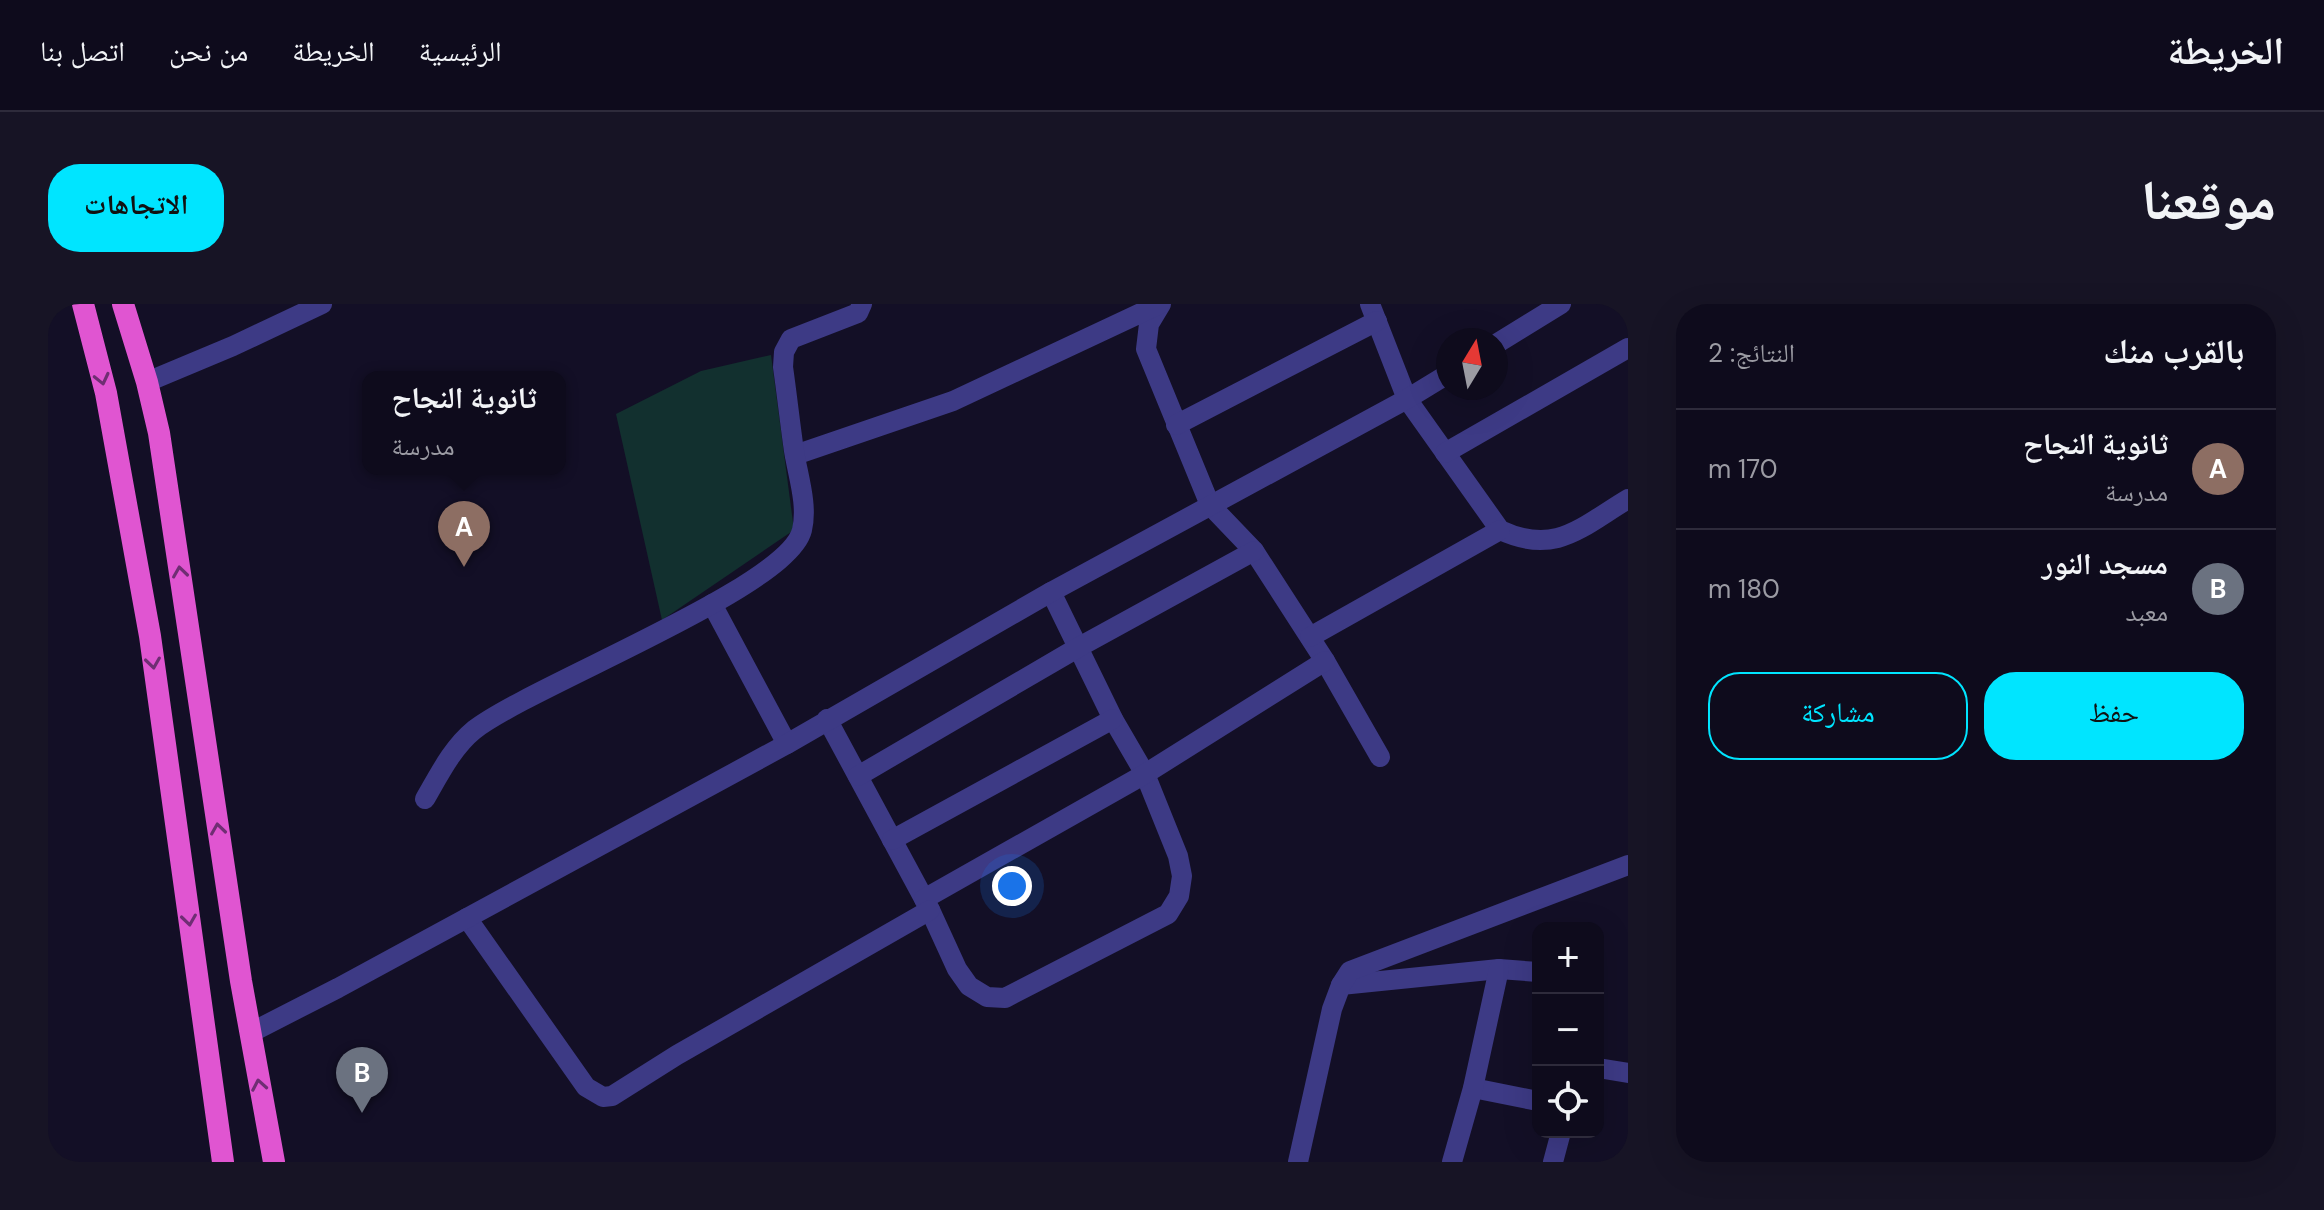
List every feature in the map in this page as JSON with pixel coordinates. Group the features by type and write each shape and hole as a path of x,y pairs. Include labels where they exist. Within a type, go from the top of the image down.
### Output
{"highway":[{"path":"83,304 106,393 150,636 223,1162"},
{"path":"123,304 159,433 250,1033 274,1162"}],"street":[{"path":"147,382 322,304"},
{"path":"425,799 457,746 494,716 712,604 780,561 796,543 802,528 802,505 783,367 784,352 791,339 846,319 858,313 862,304"},
{"path":"795,455 953,401 1161,304"},
{"path":"1161,304 1149,324 1146,349 1210,505 1254,551 1325,661 1380,757"},
{"path":"1508,337 1561,304"},
{"path":"1176,425 1373,312 1407,399 1500,530 1520,539 1539,543 1552,541 1628,499"},
{"path":"1445,453 1628,348"},
{"path":"250,1033 787,744 1051,592 1436,381"},
{"path":"1310,637 1500,530"},
{"path":"858,776 1079,647 1254,551"},
{"path":"827,719 927,905 957,969 969,986 987,997 1005,998 1168,914 1179,896 1182,876 1178,856 1145,774 1113,719 1051,592"},
{"path":"712,604 787,744"},
{"path":"467,918 586,1087 603,1097 612,1096 1145,774 1325,661"},
{"path":"892,840 1113,719"},
{"path":"1298,1162 1332,1009 1350,971 1628,865"},
{"path":"1341,985 1499,969 1532,972"},
{"path":"1452,1162 1473,1088 1499,969"},
{"path":"1604,1069 1628,1073"},
{"path":"1473,1088 1532,1100"},
{"path":"1553,1162 1559,1138"}],"green space":[{"path":"771,355 794,530 662,620 616,414 701,371"}],"place":[{"name":"ثانوية النجاح","path":"464,567"},
{"name":"مسجد النور","path":"362,1113"}]}
